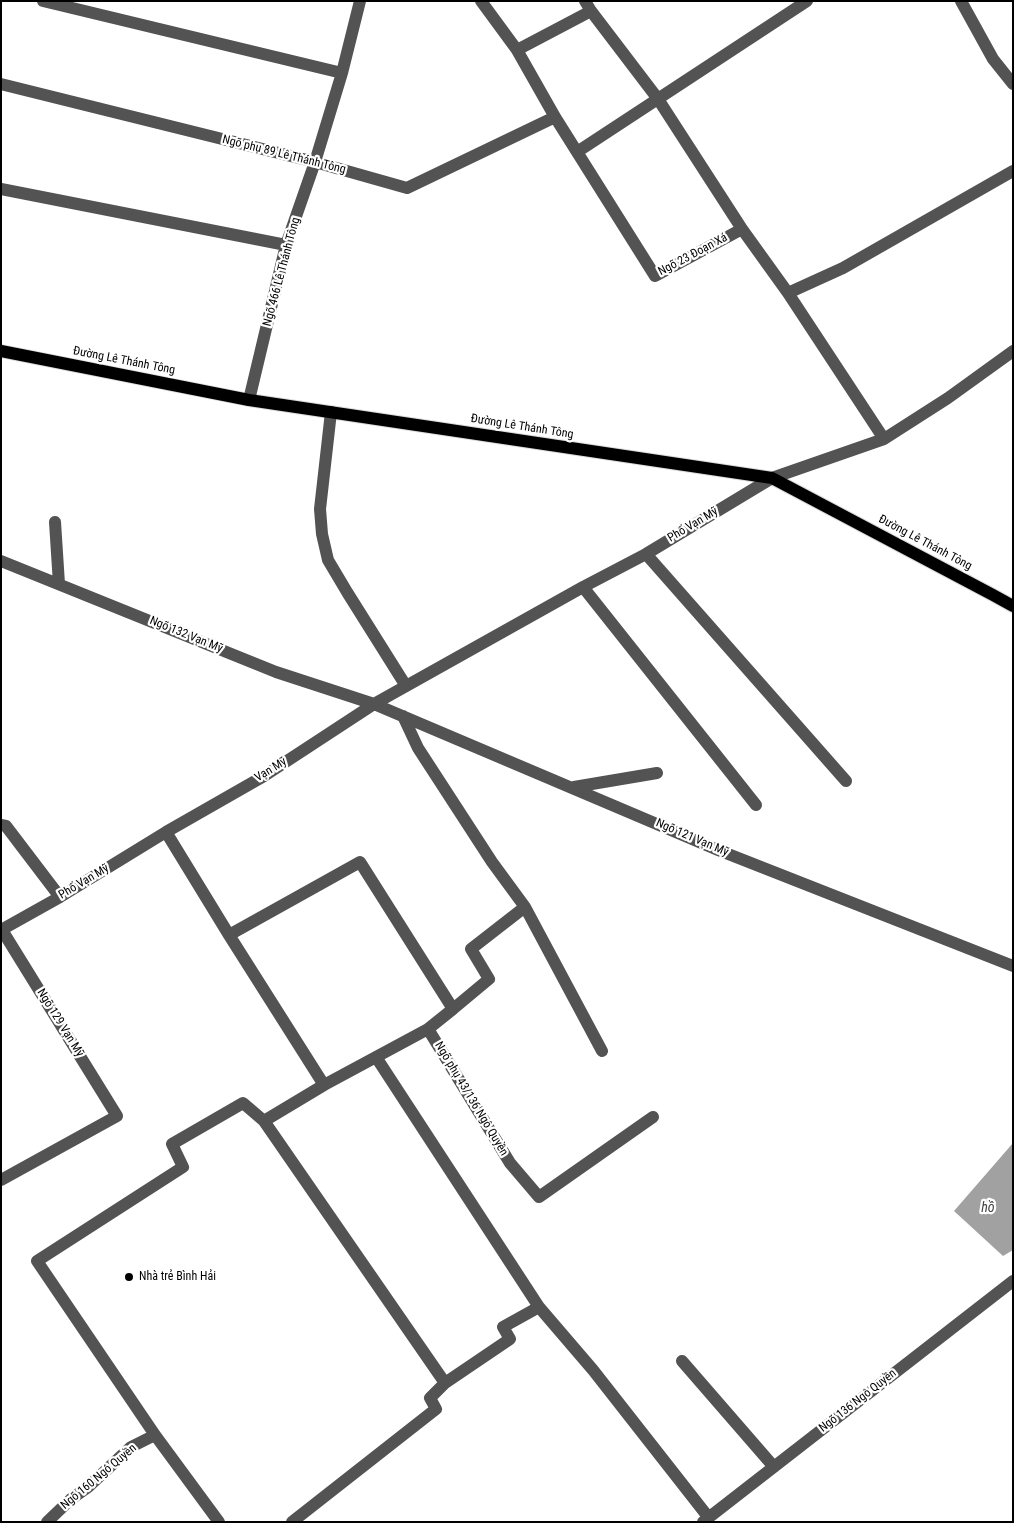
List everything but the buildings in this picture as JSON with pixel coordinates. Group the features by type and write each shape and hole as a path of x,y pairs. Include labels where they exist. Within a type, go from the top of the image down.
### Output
{"main road":[{"name":"Đường Lê Thánh Tông","path":"1,351 249,400 772,478 1013,606"}],"street":[{"path":"43,1 342,73"},
{"name":"Ngõ 466 Lê Thánh Tông","path":"249,400 286,245 315,162 342,73 360,1"},
{"name":"Ngõ 23 Đoạn Xá","path":"481,1 518,50 555,118 655,276 742,229 788,293 884,439"},
{"path":"577,152 807,1"},
{"path":"960,1 993,60 1013,84"},
{"path":"518,50 588,6 658,99 742,229"},
{"name":"Ngõ phụ 89 Lê Thánh Tông","path":"1,84 315,162 407,188 555,118"},
{"path":"788,293 843,268 1013,170"},
{"path":"1,190 286,245"},
{"name":"Phố Vạn Mỹ","path":"374,704 583,587 646,554 772,478 884,439 948,398 1013,351"},
{"path":"330,412 320,509 322,534 328,560 406,686"},
{"path":"55,522 59,584"},
{"path":"646,554 846,781"},
{"name":"Ngõ 132 Vạn Mỹ","path":"1,561 276,672 374,704"},
{"path":"583,587 756,805"},
{"name":"Ngõ 121 Vạn Mỹ","path":"374,704 718,850 1013,966"},
{"name":"Vạn Mỹ","path":"166,832 264,776 374,704"},
{"path":"403,716 418,748 492,862 526,908 602,1051"},
{"path":"573,787 657,773"},
{"path":"1,825 6,826 60,896"},
{"path":"166,832 228,936 324,1085"},
{"name":"Phố Vạn Mỹ","path":"2,930 166,832"},
{"path":"228,936 360,862 453,1009"},
{"path":"428,1029 490,978 472,949 526,908"},
{"name":"Ngõ 129 Vạn Mỹ","path":"1,1180 117,1116 2,930"},
{"name":"Ngõ phụ 43/136 Ngô Quyền","path":"264,1121 324,1085 428,1029 510,1163 540,1197 653,1117"},
{"path":"376,1057 539,1306 593,1370 706,1520"},
{"path":"219,1522 155,1435 37,1260 183,1167 172,1144 243,1103 264,1121 445,1383"},
{"name":"Ngõ 136 Ngô Quyền","path":"706,1520 1013,1280"},
{"path":"292,1522 436,1409 430,1398 445,1383 510,1339 503,1327 539,1306"},
{"path":"682,1361 774,1467"},
{"name":"Ngõ 160 Ngô Quyền","path":"47,1522 131,1448 155,1435"}],"water":[{"name":"hồ","path":"1013,1143 1013,1250 1003,1256 954,1211"}],"place":[{"name":"Nhà trẻ Bình Hải","path":"129,1277"}]}
